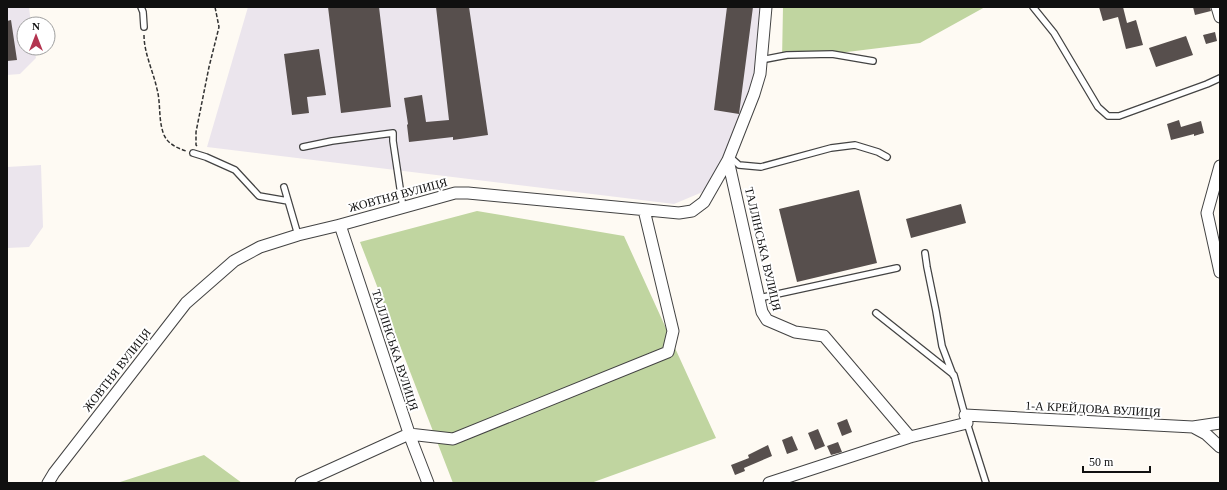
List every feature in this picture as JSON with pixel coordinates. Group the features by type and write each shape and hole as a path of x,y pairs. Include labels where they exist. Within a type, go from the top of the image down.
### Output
{"street":[{"name":"ЖОВТНЯ ВУЛИЦЯ","path":"48,483 54,473 186,303 234,261 260,247 298,235 455,193 679,213 692,211 704,202 729,159 754,94 760,74 766,7"},
{"path":"1217,7 1220,17"},
{"name":"ТАЛЛІНСЬКА ВУЛИЦЯ","path":"729,159 762,312 767,320 795,332 824,336 910,438"},
{"path":"1220,166 1207,213 1220,272"},
{"path":"301,483 409,434 453,438 668,352 673,331 644,210"},
{"name":"ТАЛЛІНСЬКА ВУЛИЦЯ","path":"340,225 409,434 428,483"},
{"path":"769,483 966,419"},
{"name":"1-А КРЕЙДОВА ВУЛИЦЯ","path":"966,419 1193,427 1220,423"},
{"path":"1193,427 1206,434 1220,447"}],"lane":[{"path":"141,7 143,12 144,27"},
{"path":"1034,7 1054,33 1098,107 1108,116 1119,116 1220,78"},
{"path":"761,60 787,55 832,54 873,61"},
{"path":"303,147 332,141 392,133 403,208"},
{"path":"729,159 739,165 761,167 831,148 855,146 878,152 887,157"},
{"path":"193,153 235,170 259,196 288,201"},
{"path":"284,187 298,235"},
{"path":"925,253 942,346 954,375 986,483"},
{"path":"759,298 897,268"},
{"path":"876,313 954,375"}],"path":[{"path":"206,157 196,145 196,132 209,67 219,27 215,7"},
{"path":"144,27 145,43 152,73 158,90 160,118 164,135 176,147 193,153"}],"shaded area":[{"path":"7,7 29,7 30,16 16,16 16,56 36,56 36,58 20,74 7,75"},
{"path":"248,7 762,7 757,63 744,114 705,191 674,204 207,147"},
{"path":"41,165 43,227 29,247 7,248 7,167"}],"green space":[{"path":"783,7 985,7 920,43 782,60"},
{"path":"477,211 624,236 716,438 591,483 453,483 360,242"},
{"path":"204,455 242,483 117,483"}],"building":[{"path":"328,7 379,7 391,107 341,113"},
{"path":"436,7 469,7 488,135 453,140 453,137 409,142 404,98 422,95 426,122 449,120"},
{"path":"727,7 753,7 739,114 714,110"},
{"path":"1099,7 1123,7 1127,23 1136,20 1143,45 1126,49 1118,17 1103,21"},
{"path":"1193,7 1210,7 1211,11 1195,15"},
{"path":"11,20 17,60 7,61 7,21"},
{"path":"1215,32 1217,41 1206,44 1203,35"},
{"path":"1186,36 1193,55 1156,67 1149,48"},
{"path":"319,49 326,95 307,97 309,113 292,115 284,54"},
{"path":"1179,120 1181,127 1201,121 1204,133 1171,140 1167,124"},
{"path":"859,190 877,263 797,282 779,209"},
{"path":"961,204 966,223 911,238 906,219"},
{"path":"847,419 852,432 842,436 837,423"},
{"path":"818,429 825,446 815,450 808,433"},
{"path":"792,436 798,450 787,454 782,440"},
{"path":"838,442 842,452 831,455 827,446"},
{"path":"768,445 772,456 744,468 745,471 735,475 731,465 749,458 748,455"}]}
